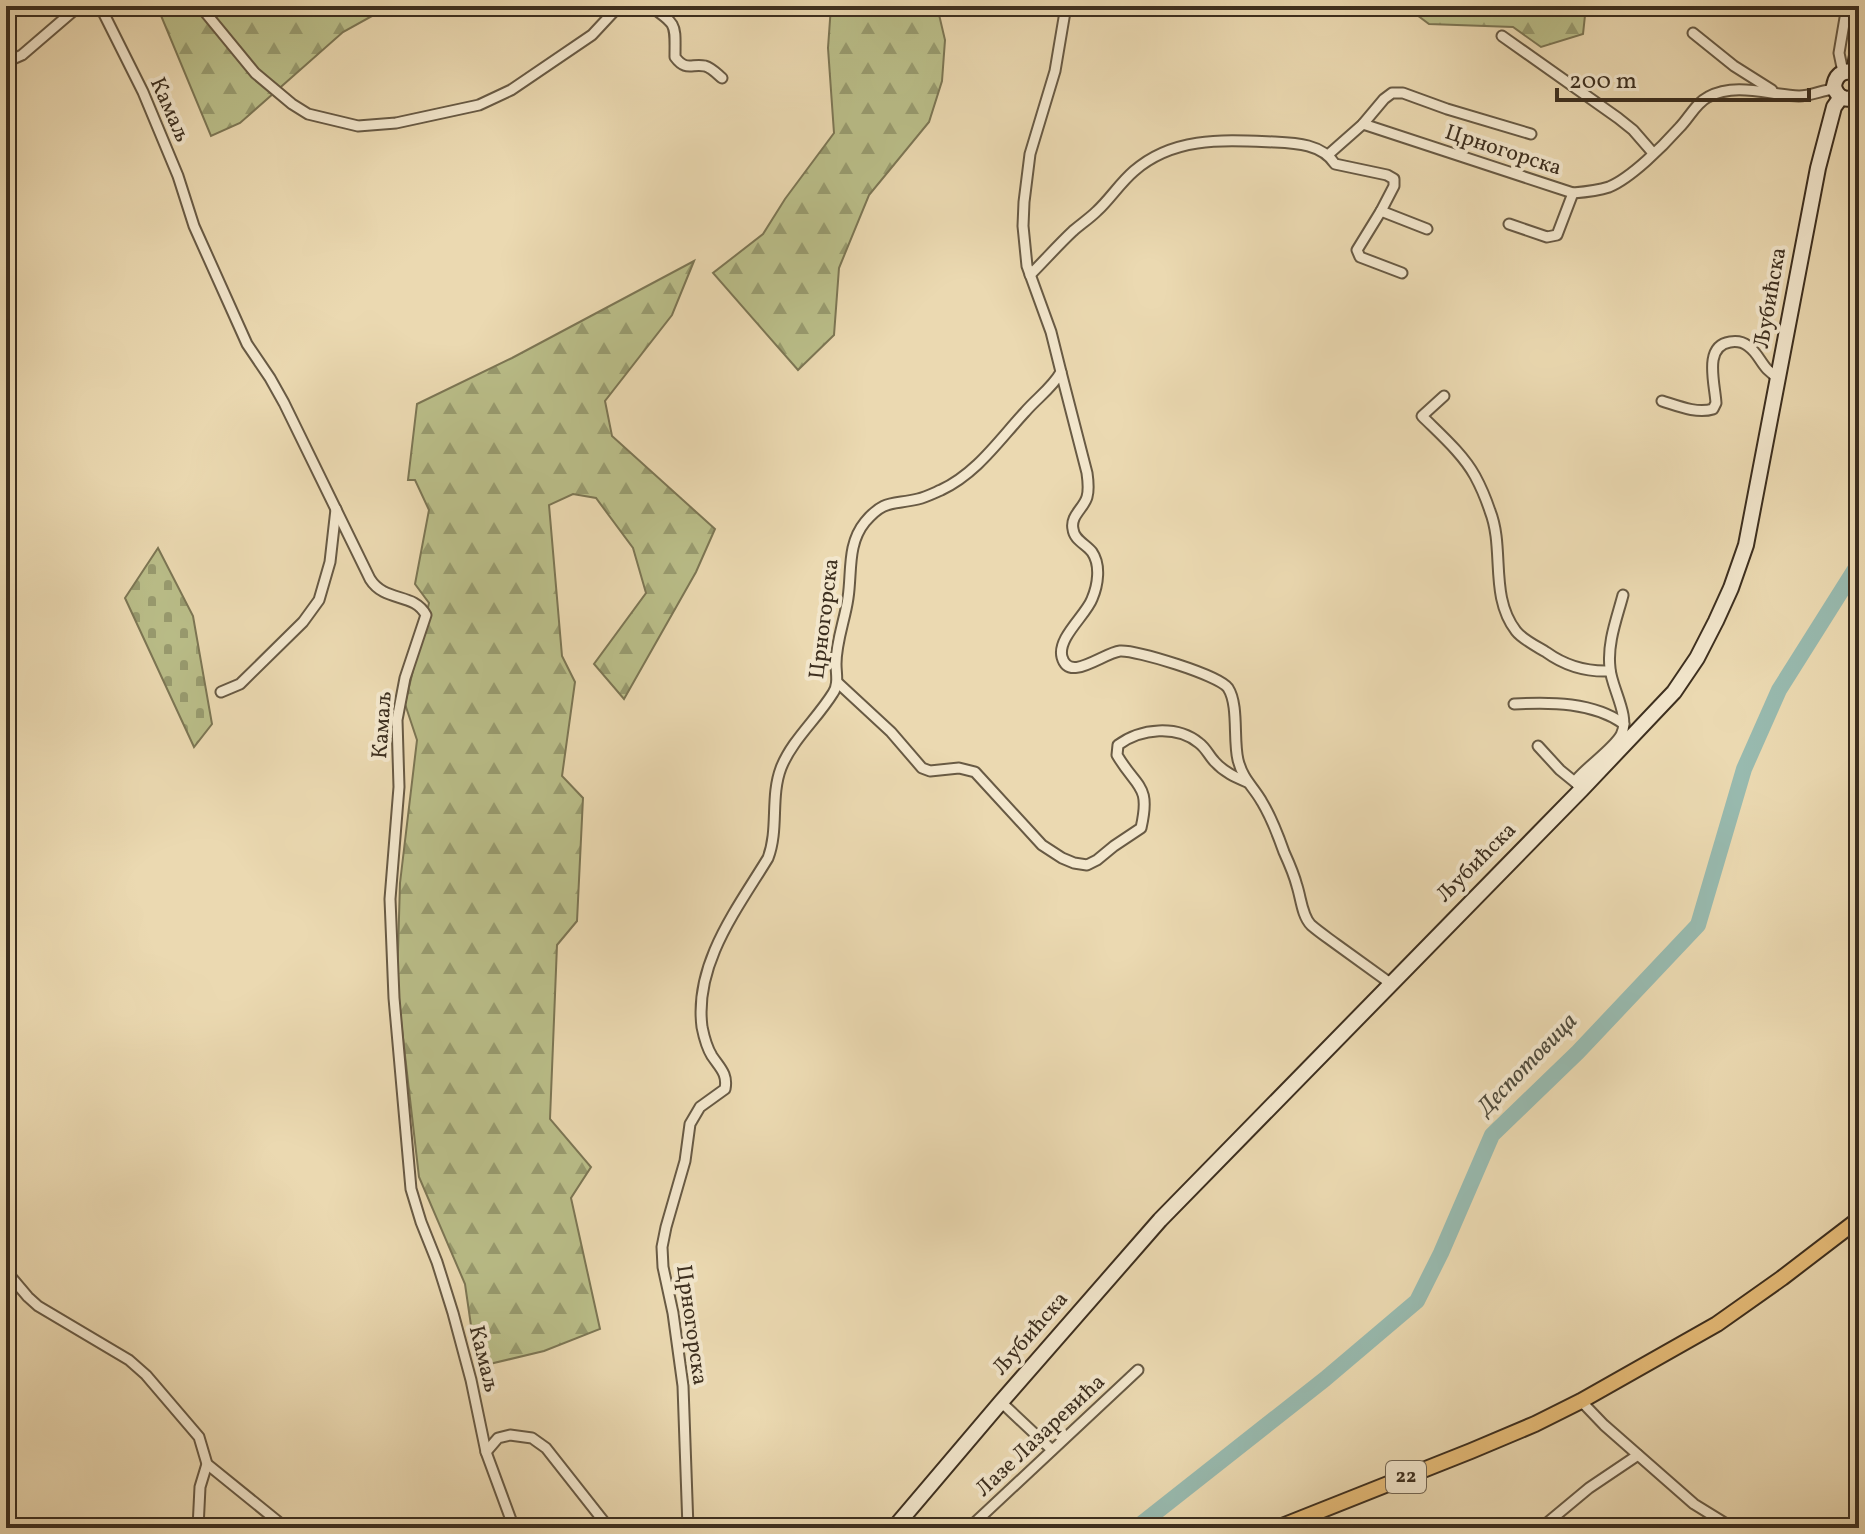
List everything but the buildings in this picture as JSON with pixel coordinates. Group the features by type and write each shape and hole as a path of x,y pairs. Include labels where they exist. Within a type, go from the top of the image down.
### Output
{"main road":[{"name":"22","path":"1277,1528 1471,1451 1581,1401 1717,1324 1859,1219"}],"street":[{"path":"6,62 22,55 79,6"},
{"name":"Камаљ","path":"100,6 143,92 178,176 194,226 247,344 284,403 375,587 413,601 426,615 405,678 397,720 399,787 390,899 394,998 411,1189 453,1313 486,1452 514,1528"},
{"path":"200,6 255,73 292,104 308,114 358,126 396,123 479,105 511,90 592,35 619,6"},
{"path":"650,6 674,25 675,57 678,62 683,66 704,66 722,78"},
{"path":"1066,6 1055,71 1030,154 1023,226 1030,275 1051,332 1087,473 1088,496 1072,528 1076,537 1092,552 1098,573 1092,601 1066,638 1062,659 1073,669 1122,651 1149,656 1223,683 1230,690 1233,704 1238,759 1247,782 1261,799 1278,835 1309,924 1390,983"},
{"path":"1847,6 1839,53 1852,74"},
{"path":"1693,33 1734,66 1775,92"},
{"path":"1502,36 1618,118 1653,153"},
{"name":"Љубићска","path":"894,1528 1160,1220 1579,786 1674,692 1697,658 1731,588 1746,545 1818,168 1838,93 1835,79 1852,74 1859,45"},
{"name":"Црногорска","path":"1363,124 1573,193 1594,191 1614,184 1680,128 1704,98 1719,91 1775,92 1800,96 1838,93"},
{"path":"1329,154 1392,93 1403,93 1531,134"},
{"path":"1838,93 1853,98 1859,93"},
{"path":"1030,275 1136,170 1175,148 1199,142 1310,146 1329,154 1335,164 1394,179 1394,186 1357,254 1402,273"},
{"path":"1509,224 1552,238 1557,235 1573,193"},
{"path":"1381,211 1427,229"},
{"path":"1662,401 1697,410 1713,409 1716,403 1713,354 1719,345 1727,342 1738,341 1749,346 1769,373 1779,378"},
{"name":"Црногорска","path":"688,1528 683,1386 662,1247 685,1161 690,1124 700,1107 725,1089 723,1070 707,1046 702,1027 703,992 710,963 722,934 772,847 775,800 782,765 835,691 849,568 862,525 884,505 919,499 944,489 965,475 987,456 1061,372"},
{"path":"1444,396 1422,416 1474,474 1486,500 1497,537 1497,571 1505,610 1516,632 1555,659 1592,672 1610,671"},
{"path":"221,692 240,684 296,629 319,600 330,562 336,509"},
{"path":"1579,786 1577,779 1621,735 1624,724 1610,671 1610,646 1623,595"},
{"path":"837,682 891,732 922,768 930,771 959,768 975,772 1042,845 1074,863 1087,865 1097,860 1141,828 1144,794 1117,755 1118,745 1130,736 1157,731 1186,734 1203,746 1216,764 1247,782"},
{"path":"1514,704 1560,703 1597,711 1624,724"},
{"path":"1538,746 1579,786"},
{"path":"6,1271 38,1306 129,1360 146,1375 199,1437 207,1464 200,1487 198,1528"},
{"name":"Лазе Лазаревића","path":"969,1528 1138,1370"},
{"path":"1581,1401 1694,1504 1733,1528"},
{"path":"1001,1402 1052,1450"},
{"path":"486,1452 498,1438 510,1435 532,1438 546,1448 609,1528"},
{"path":"1541,1528 1589,1488 1638,1455"},
{"path":"207,1464 286,1528"}],"green space":[{"path":"157,6 390,6 343,32 240,123 211,136"},
{"path":"831,6 937,6 945,40 942,81 929,122 869,195 839,268 834,335 798,370 713,273 763,234 834,133 828,48"},
{"path":"1405,6 1586,6 1583,34 1541,47 1513,27 1429,24"},
{"path":"694,261 672,315 605,401 612,436 715,529 696,572 624,699 594,664 646,593 633,548 596,498 573,494 549,505 562,656 575,682 562,776 583,798 577,921 557,945 550,1119 591,1167 571,1198 600,1329 544,1351 477,1367 465,1284 419,1177 397,986 400,883 417,740 405,704 429,603 415,584 429,510 415,480 408,480 417,404 512,358"},
{"path":"158,548 193,616 212,724 194,747 125,598"}],"waterway":[{"name":"Деспотовица","path":"1136,1528 1325,1379 1417,1301 1492,1135 1578,1052 1698,925 1744,769 1779,690 1859,563"}]}
